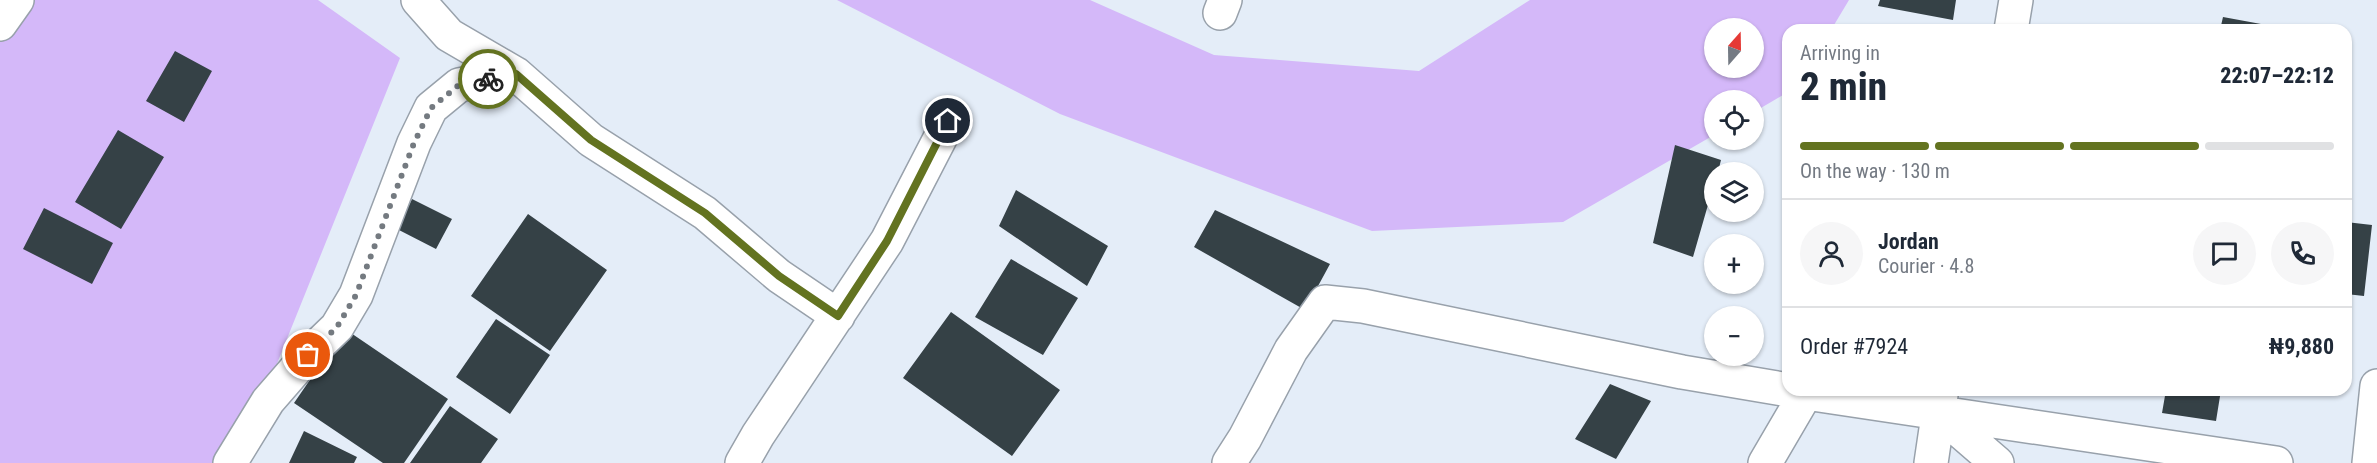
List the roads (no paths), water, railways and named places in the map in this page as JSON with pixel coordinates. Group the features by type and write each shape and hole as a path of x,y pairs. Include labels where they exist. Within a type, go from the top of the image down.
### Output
{"street":[{"path":"0,24 17,0"},
{"path":"418,0 449,35 516,74 591,140 705,213 779,276 838,316"},
{"path":"2012,24 2016,0"},
{"path":"230,463 268,401 308,355 337,327 356,295 414,143 431,108 459,85 516,74"},
{"path":"742,463 758,435 887,241 948,121"},
{"path":"1229,463 1245,438 1291,350 1325,302 1364,306 1682,372 1782,389"},
{"path":"2370,463 2377,386"},
{"path":"1765,463 1804,396"},
{"path":"1856,396 1940,401 2276,463"},
{"path":"1931,463 1940,401"},
{"path":"1940,401 1997,463"}]}
